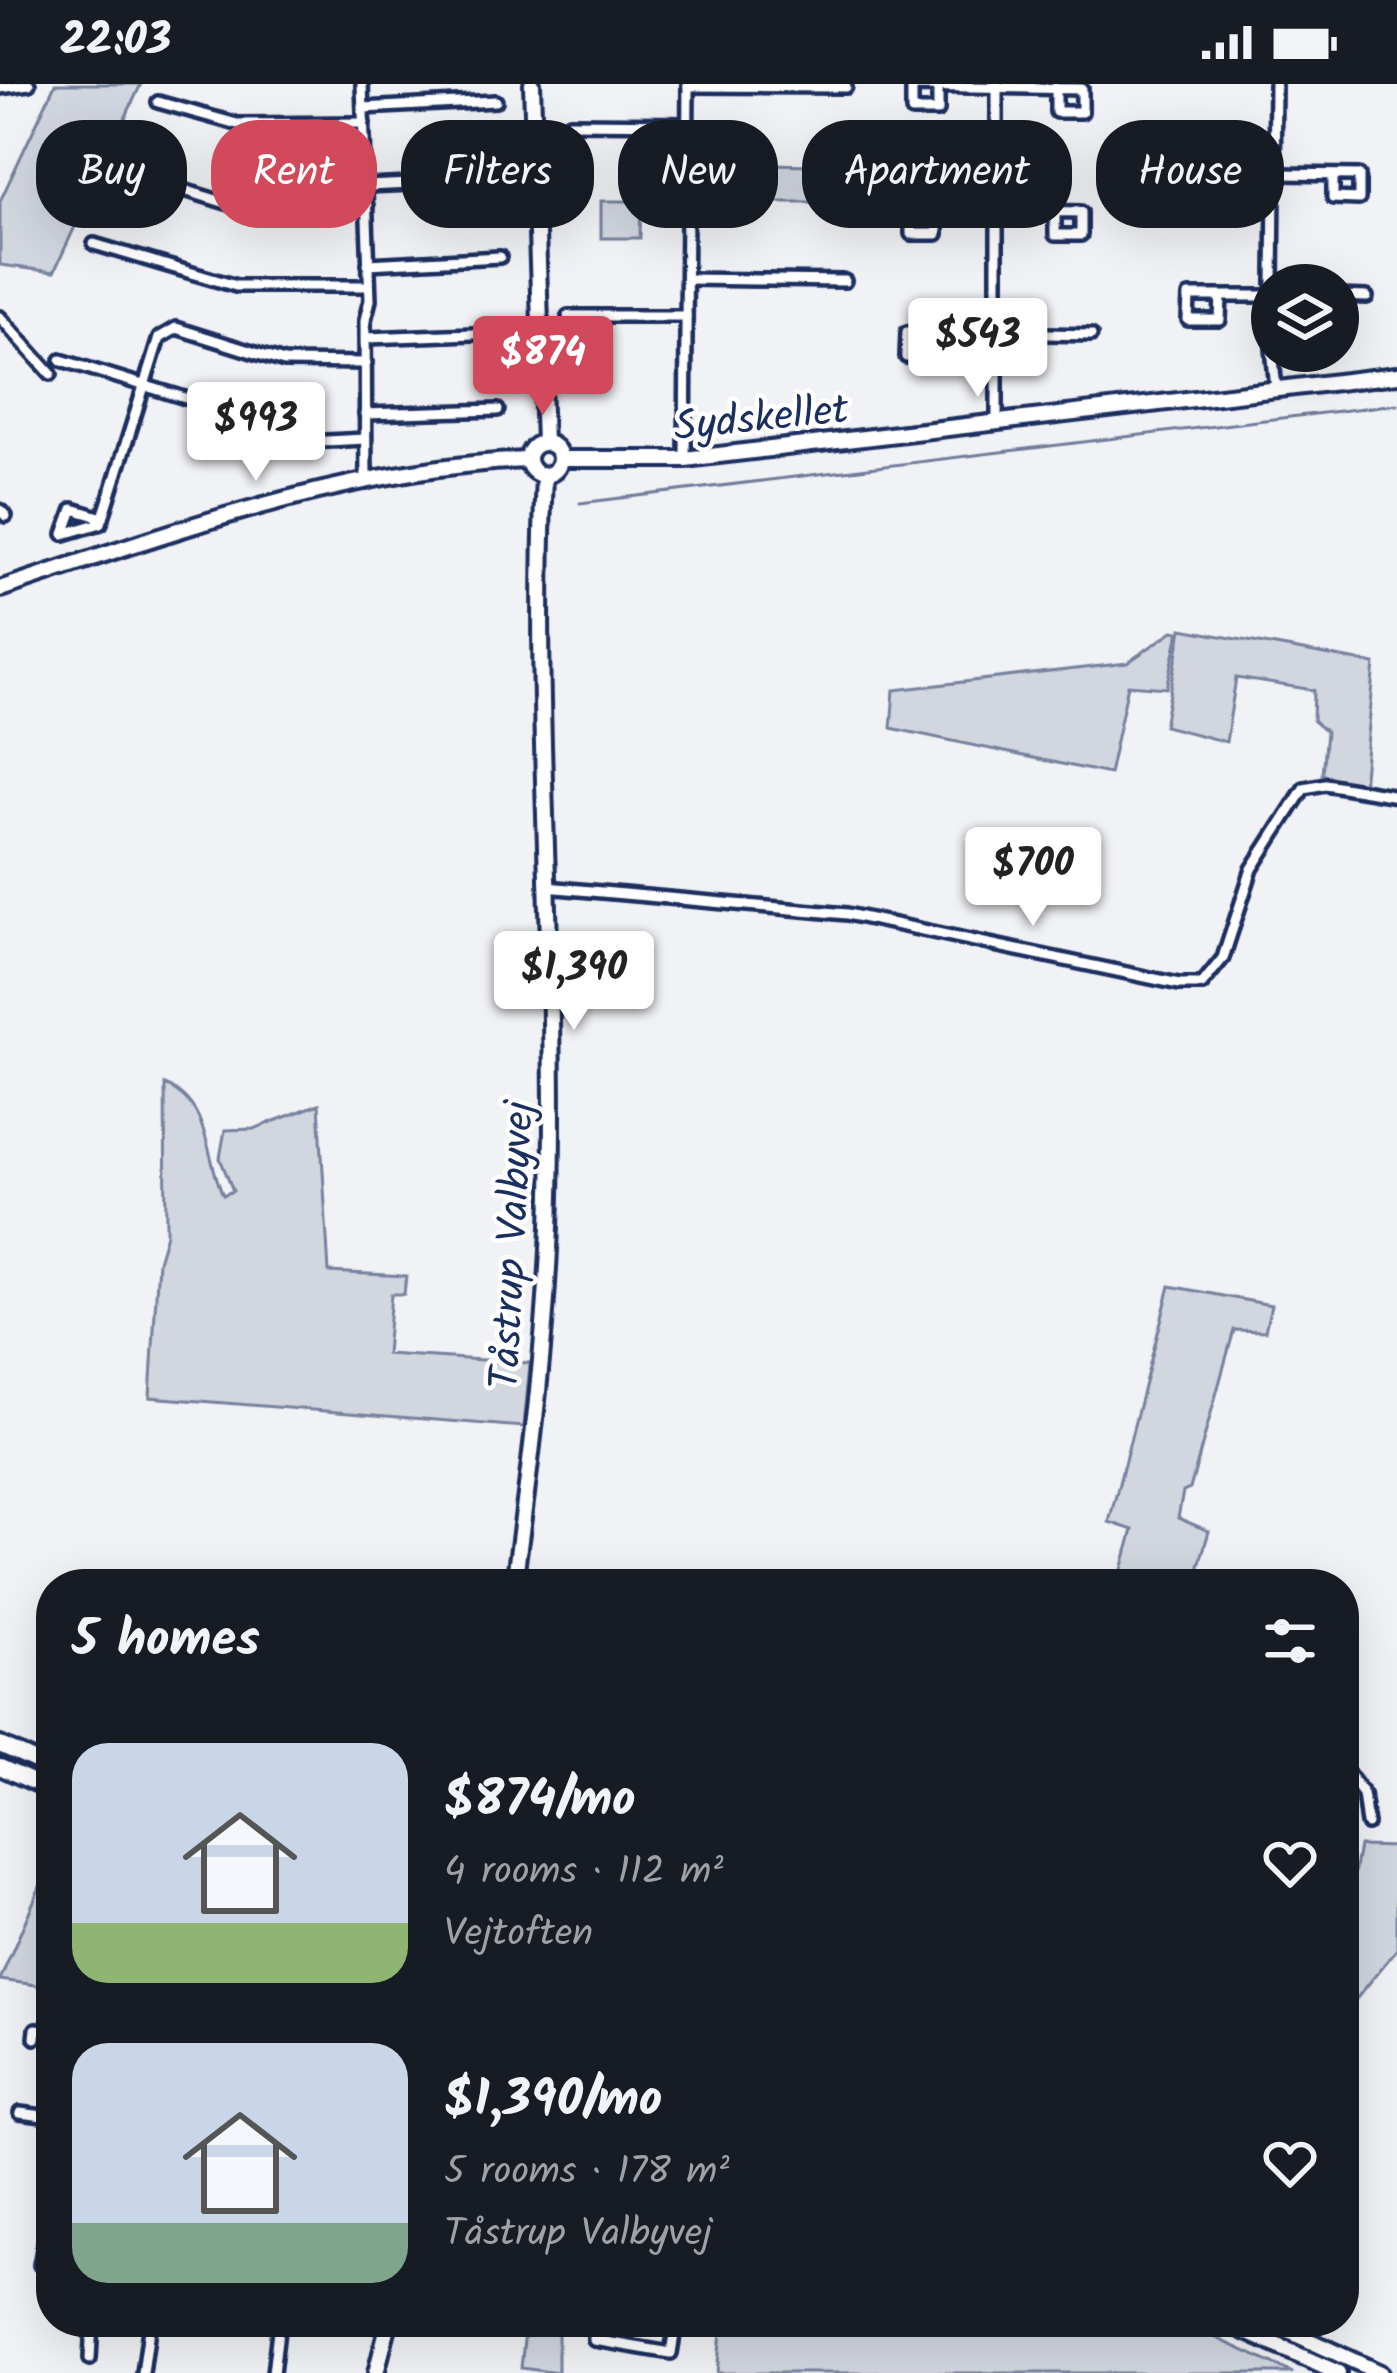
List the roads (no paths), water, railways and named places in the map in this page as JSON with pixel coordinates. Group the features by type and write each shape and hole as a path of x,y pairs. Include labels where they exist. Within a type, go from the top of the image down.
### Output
{"street":[{"path":"0,88 29,84"},
{"path":"362,84 364,120"},
{"path":"532,84 544,442"},
{"path":"1275,84 1275,120"},
{"path":"688,120 688,85 846,87"},
{"path":"997,120 998,86"},
{"path":"938,87 1056,88"},
{"path":"363,108 496,101"},
{"path":"158,102 223,120"},
{"path":"1284,174 1333,175"},
{"path":"366,483 367,228"},
{"path":"686,459 687,228"},
{"path":"996,228 997,423"},
{"path":"1273,264 1274,228"},
{"path":"94,244 236,286 368,286"},
{"path":"368,264 500,257"},
{"path":"687,279 845,281"},
{"path":"1221,296 1251,296"},
{"path":"1359,297 1367,297"},
{"path":"0,316 51,374"},
{"path":"568,316 686,316"},
{"path":"103,518 159,338 170,329 284,362 366,363"},
{"path":"944,332 944,358 906,357 907,332 944,332 1091,335"},
{"path":"367,338 500,333"},
{"path":"61,360 257,421"},
{"path":"1274,372 1276,389"},
{"name":"Sydskellet","path":"560,459 686,459 1397,375"},
{"path":"365,414 498,410"},
{"path":"288,443 365,439"},
{"path":"544,442 554,446 560,459 557,469 544,476 531,470 527,460 532,447 544,442"},
{"path":"0,589 153,538 366,483 527,460"},
{"name":"Tåstrup Valbyvej","path":"516,1569 541,1358 551,1195 538,641 544,476"},
{"path":"544,887 847,914 1179,985 1202,985 1223,958 1242,891 1297,796 1324,784 1397,796"},
{"path":"0,1745 36,1761"},
{"path":"0,1767 36,1783"},
{"path":"1359,1789 1367,1825"},
{"path":"35,2038 36,2029"},
{"path":"20,2113 36,2115"},
{"path":"90,2359 91,2337"},
{"path":"143,2373 148,2337"},
{"path":"273,2373 277,2337"},
{"path":"376,2373 385,2337"},
{"path":"594,2337 671,2353 674,2337"},
{"path":"1258,2337 1338,2373"},
{"path":"1302,2337 1381,2373"}],"waterway":[{"path":"580,503 1397,404"}]}
